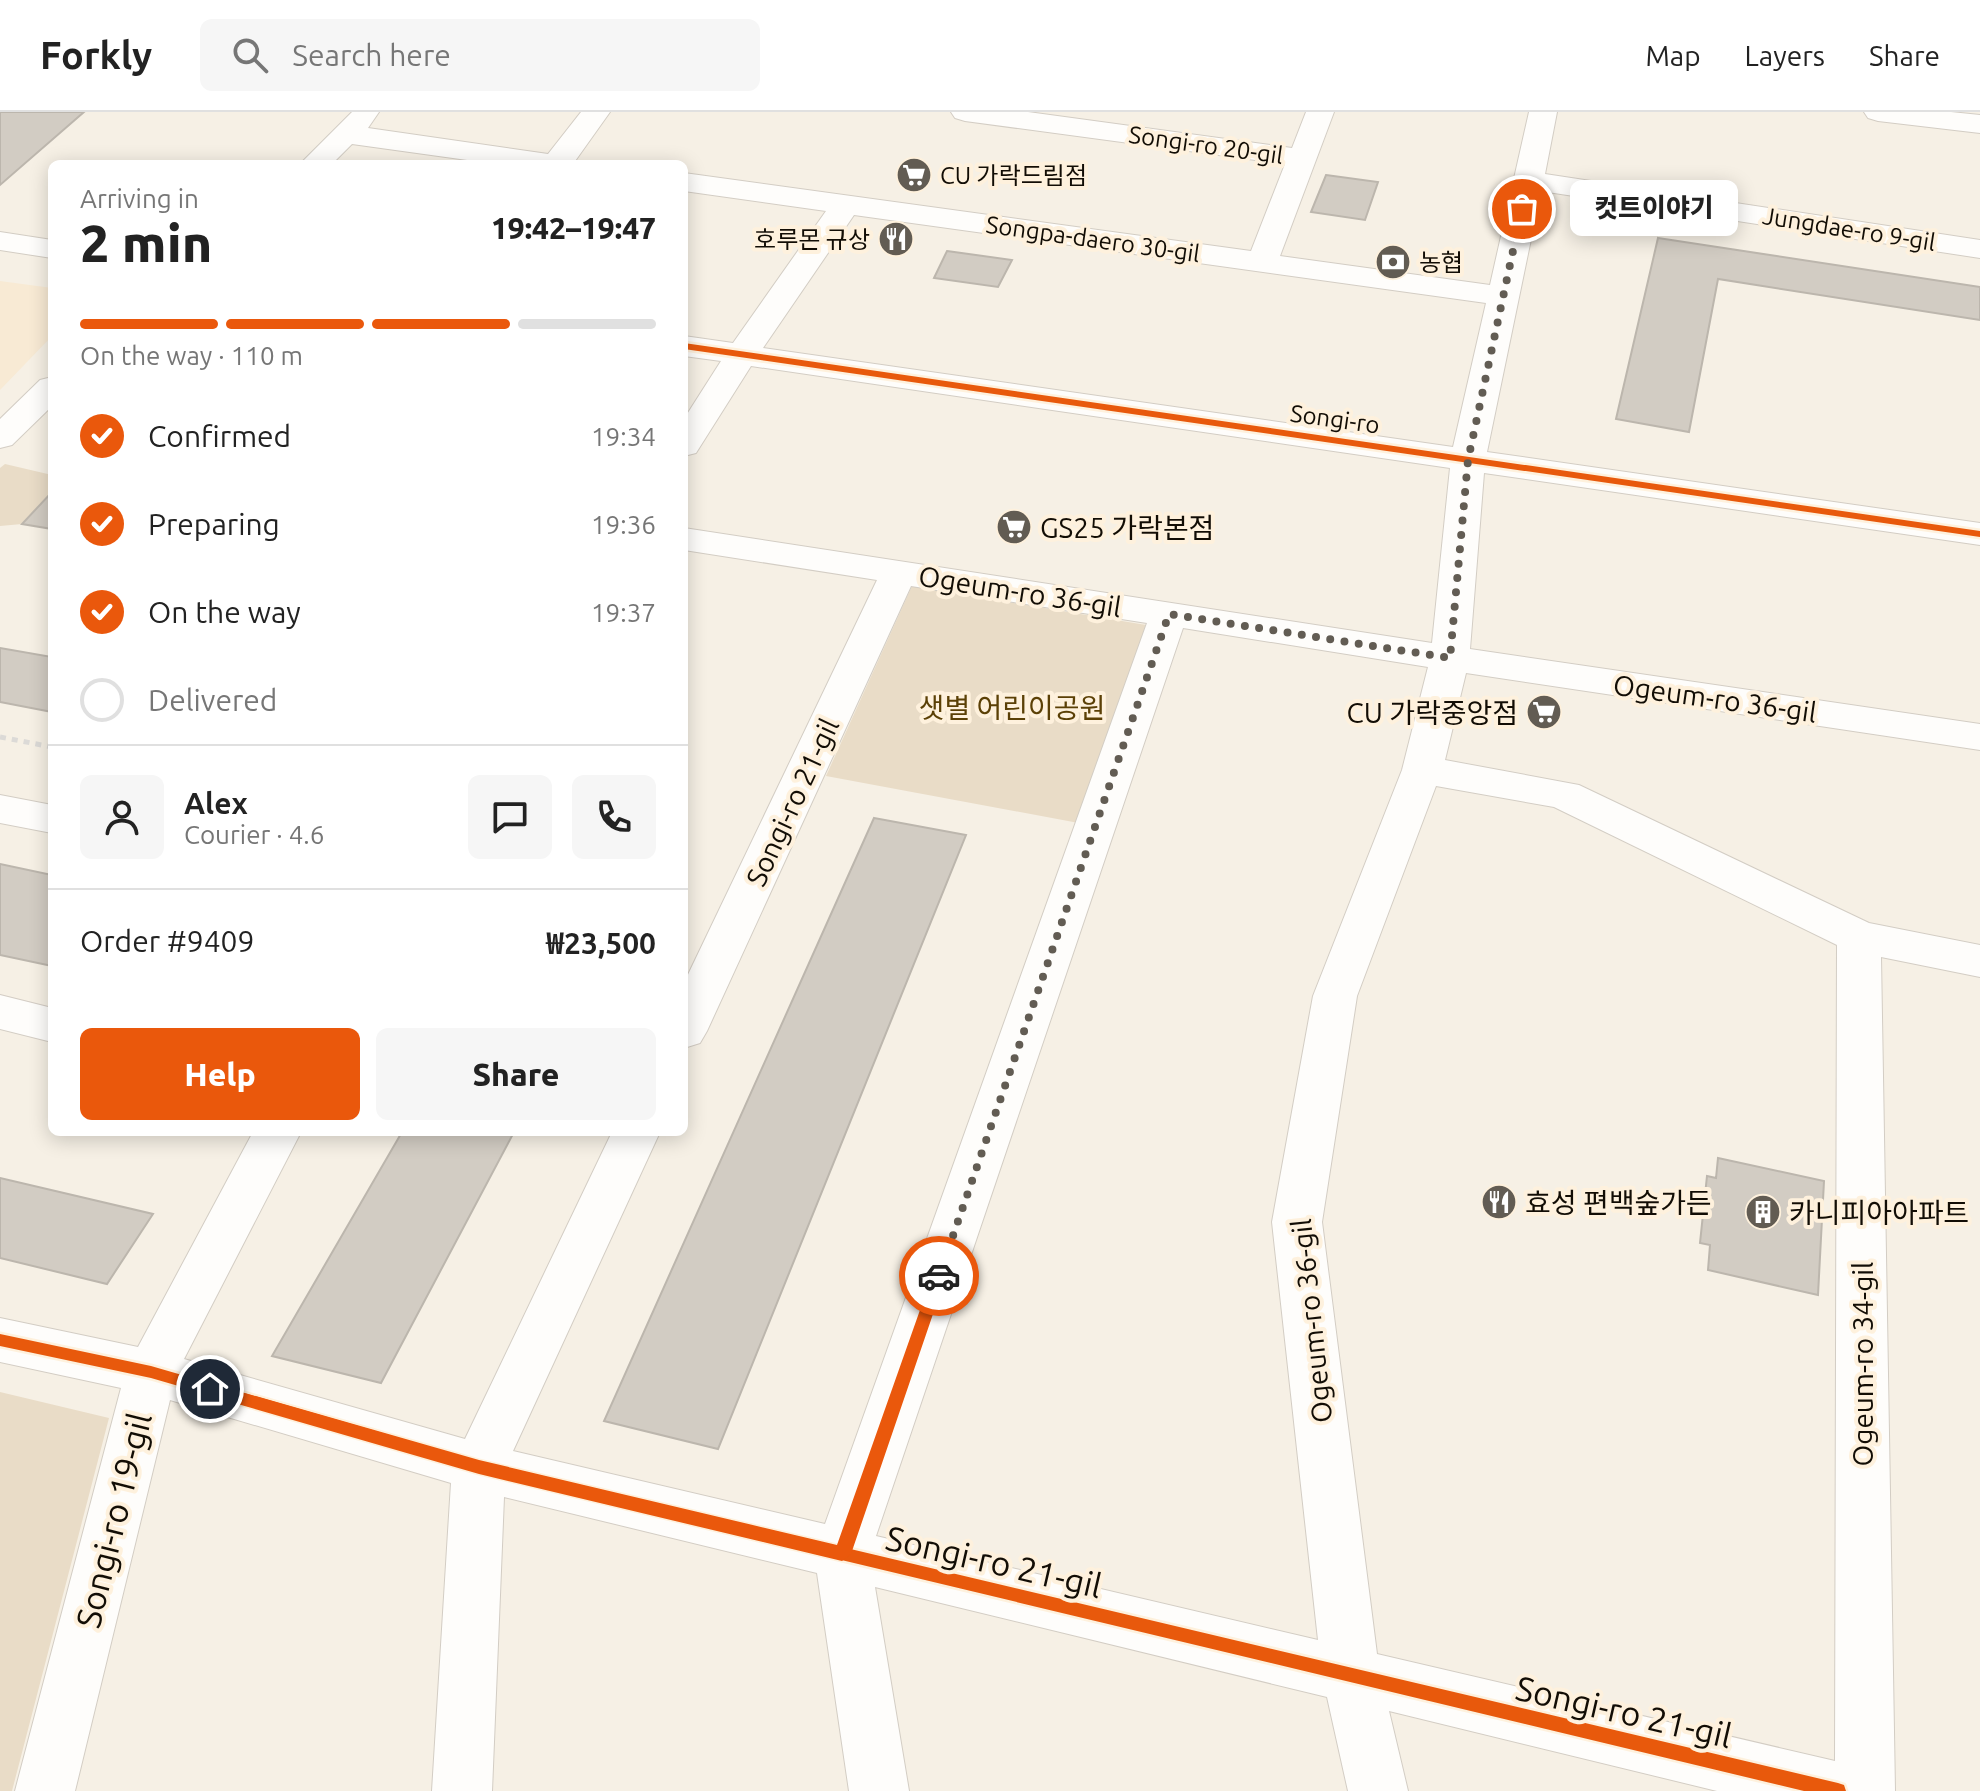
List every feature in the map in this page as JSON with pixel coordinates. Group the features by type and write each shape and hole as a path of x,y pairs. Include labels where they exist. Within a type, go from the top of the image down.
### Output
{"street":[{"path":"319,160 368,112"},
{"path":"560,160 596,112"},
{"name":"Songi-ro 20-gil","path":"965,112 1303,158"},
{"path":"1262,262 1320,112"},
{"path":"1468,460 1543,112"},
{"path":"1878,112 1980,124"},
{"path":"345,134 529,160"},
{"name":"Jungdae-ro 9-gil","path":"1528,180 1980,249"},
{"name":"Songpa-daero 30-gil","path":"688,183 1503,296"},
{"path":"688,440 741,355 846,204"},
{"path":"0,241 48,248"},
{"name":"Songi-ro","path":"688,347 1980,534"},
{"path":"4,434 48,391"},
{"path":"4,434 48,437"},
{"name":"Ogeum-ro 36-gil","path":"1378,1791 1351,1675 1297,1222 1335,996 1422,770 1450,658 1468,460"},
{"name":"Ogeum-ro 36-gil","path":"688,540 1980,737"},
{"name":"Songi-ro 21-gil","path":"688,1022 899,572"},
{"path":"879,1791 842,1554 1169,614"},
{"path":"1422,770 1564,795 1859,937 1980,961"},
{"path":"0,809 48,818"},
{"name":"Ogeum-ro 34-gil","path":"1859,937 1865,1791"},
{"path":"0,1012 48,1024"},
{"name":"Songi-ro 19-gil","path":"45,1791 151,1372 275,1136"},
{"path":"462,1791 479,1467 634,1136"},
{"name":"Songi-ro 21-gil","path":"0,1340 151,1372 479,1467 1838,1791"}],"path":[{"path":"0,737 48,746"}],"shaded area":[{"path":"0,281 48,287 48,340 0,390"}],"green space":[{"path":"5,464 48,474 48,496 22,524 0,526 0,468"},
{"name":"샛별 어린이공원","path":"912,586 1146,625 1084,824 826,776"},
{"path":"0,1392 109,1418 12,1791 0,1791"}],"building":[{"path":"0,112 84,112 0,185"},
{"path":"1326,175 1378,182 1365,220 1311,212"},
{"path":"1658,238 1980,287 1980,320 1718,279 1689,432 1616,419"},
{"path":"947,251 1012,260 998,287 934,278"},
{"path":"48,496 48,528 22,524"},
{"path":"0,648 48,656 48,711 0,702"},
{"path":"874,818 966,835 718,1449 604,1421"},
{"path":"0,864 48,874 48,965 0,955"},
{"path":"400,1136 512,1136 381,1383 272,1356"},
{"name":"카니피아아파트","path":"1718,1158 1824,1181 1818,1295 1708,1270 1710,1245 1700,1243 1707,1176 1716,1178"},
{"path":"0,1178 153,1214 107,1284 0,1258"}],"cycle path":[{"path":"688,347 1980,534"},
{"path":"0,1340 151,1372 479,1467 1838,1791"}],"way so far":[{"path":"939,1276 1169,614 1450,658 1468,460 1522,209"}],"place":[{"name":"CU 가락드림점","path":"914,175"},
{"name":"컷트이야기","path":"1522,209"},
{"name":"호루몬 규상","path":"896,239"},
{"name":"농협","path":"1393,262"},
{"name":"GS25 가락본점","path":"1014,527"},
{"name":"CU 가락중앙점","path":"1544,712"},
{"name":"효성 편백숲가든","path":"1499,1202"},
{"name":"카니피아아파트","path":"1763,1212"}],"route":[{"path":"210,1389 479,1467 842,1554 939,1276"}]}
